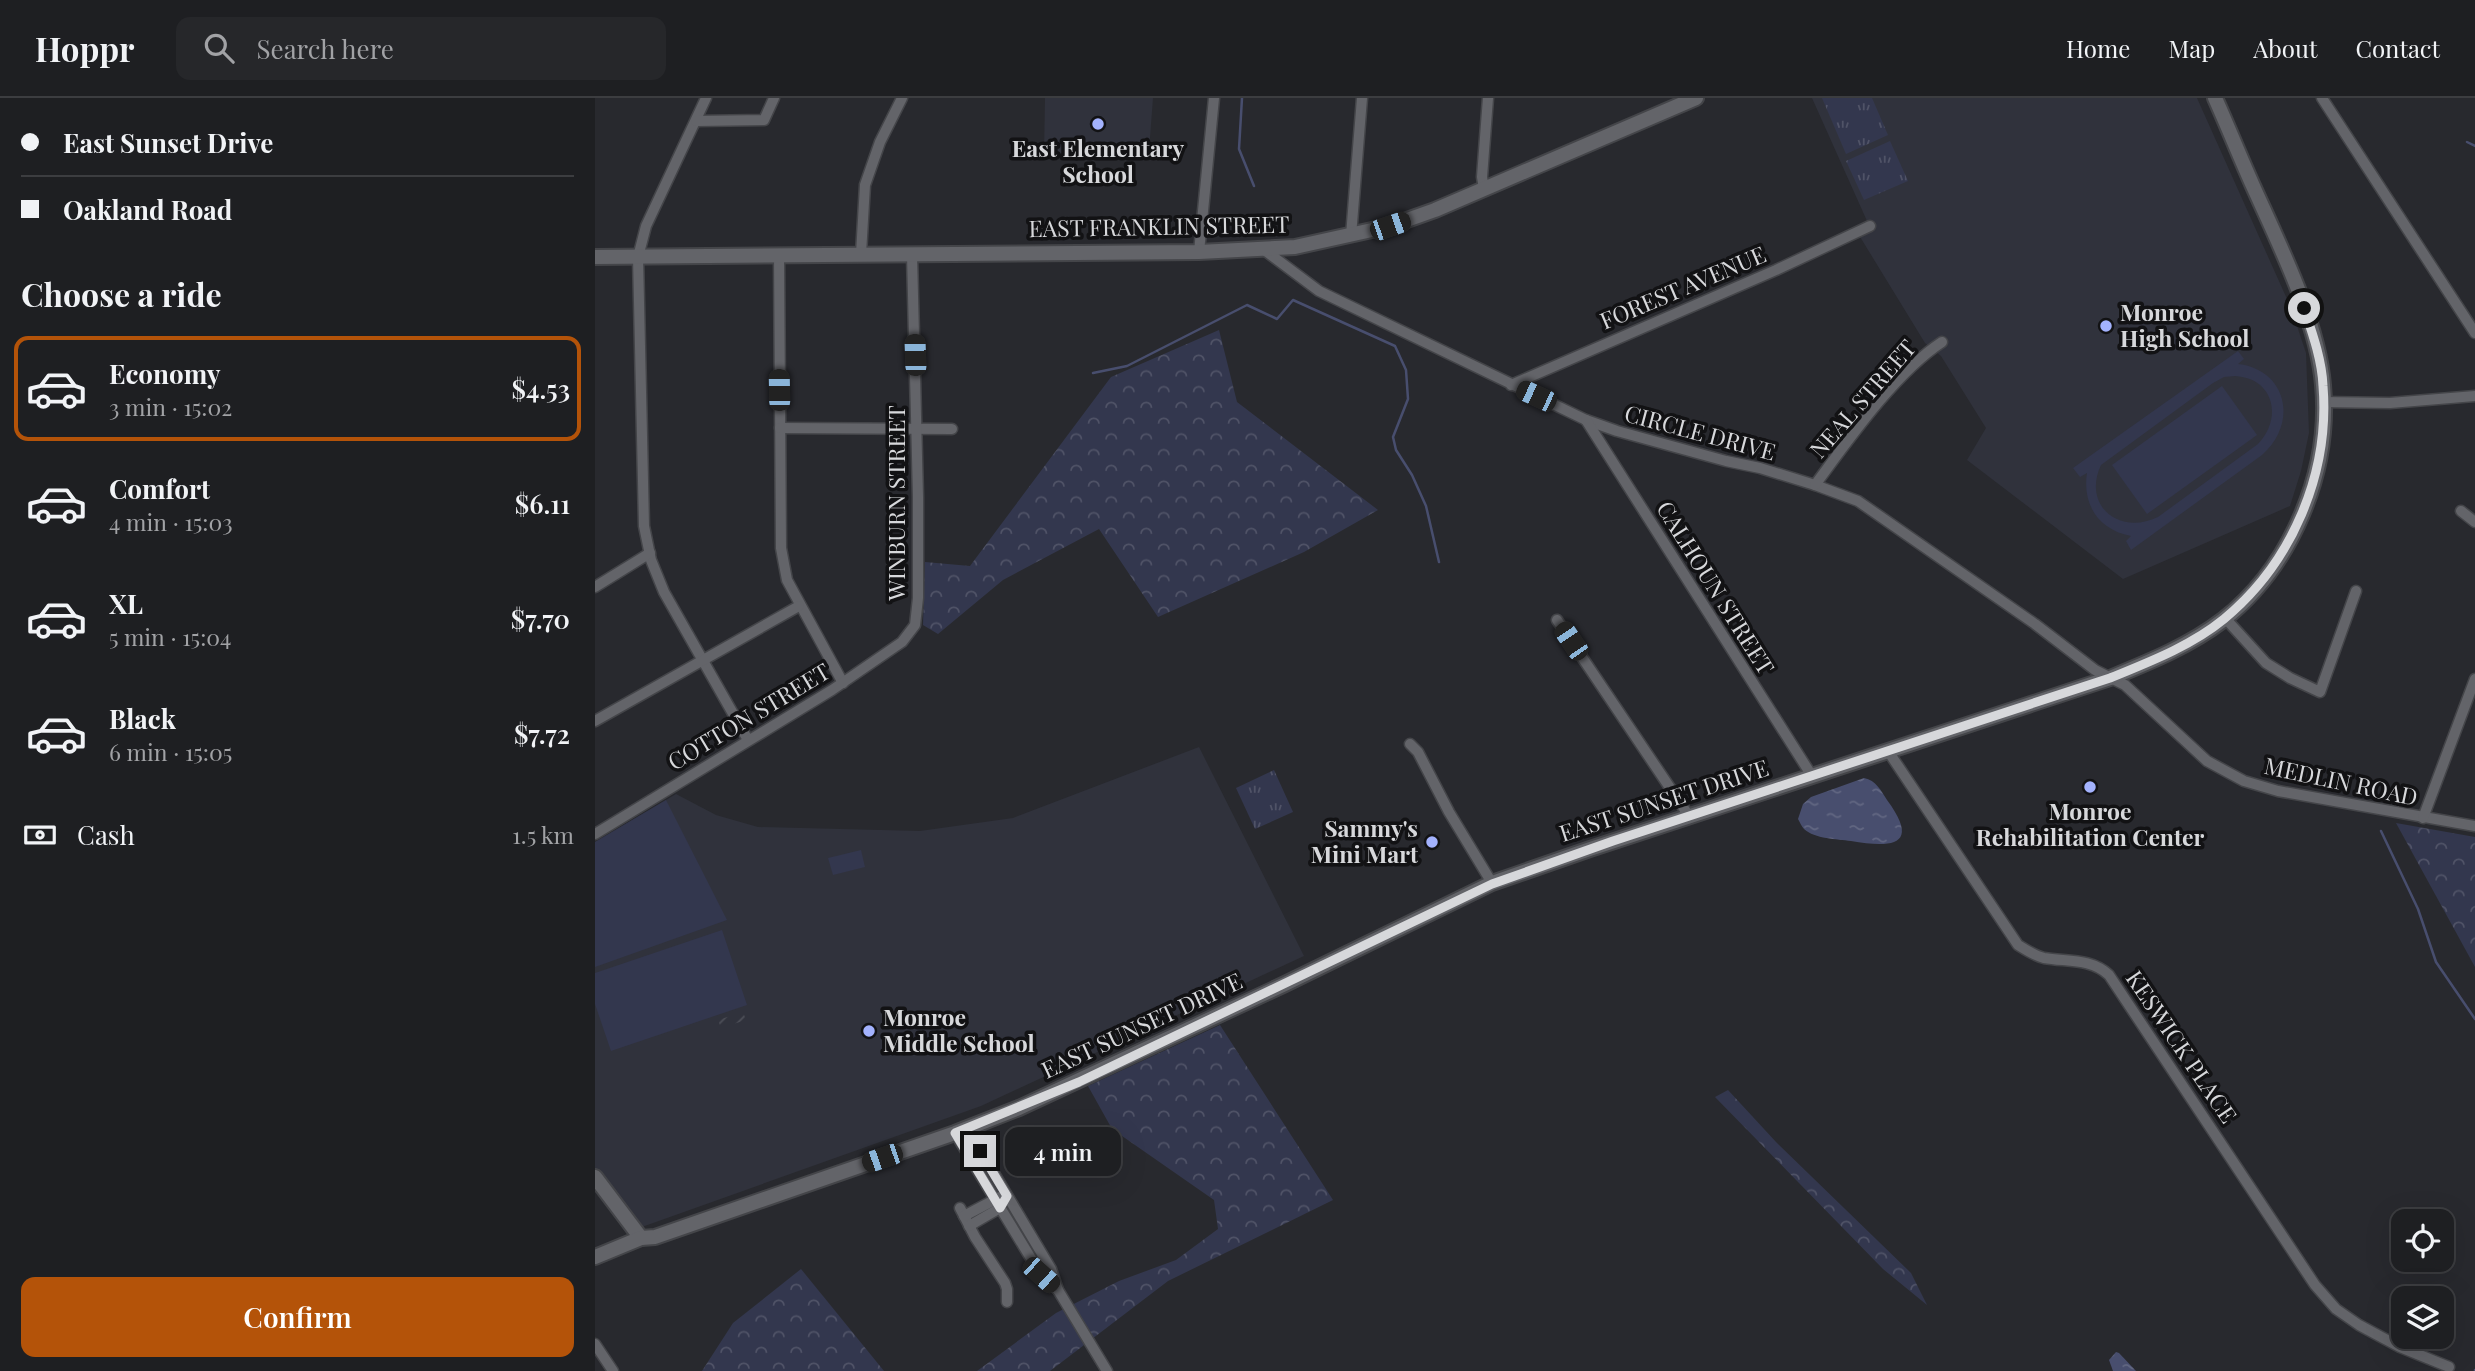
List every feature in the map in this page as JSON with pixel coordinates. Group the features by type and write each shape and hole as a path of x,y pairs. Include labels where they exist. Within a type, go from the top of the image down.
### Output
{"street":[{"path":"706,98 646,226 638,257 644,526 664,592 748,740"},
{"path":"696,121 764,120 774,98"},
{"path":"861,254 865,185 880,142 902,98"},
{"path":"1199,252 1214,98"},
{"path":"1351,236 1362,98"},
{"path":"1484,189 1482,177 1488,98"},
{"name":"EAST FRANKLIN STREET","path":"595,257 1199,252 1295,247 1390,226 1435,210 1696,98"},
{"name":"EAST SUNSET DRIVE","path":"595,1257 641,1238 655,1237 961,1130 1079,1082 1492,884 1689,816 2110,678 2182,646 2225,618 2267,574 2296,527 2310,492 2322,443 2323,385 2310,324 2290,269 2215,98"},
{"path":"2322,98 2475,333"},
{"name":"FOREST AVENUE","path":"1511,385 1776,270 1870,226"},
{"name":"CIRCLE DRIVE","path":"1263,249 1319,291 1586,420 1617,431 1815,485 1858,502 2110,678"},
{"name":"WINBURN STREET","path":"912,254 918,598 915,625"},
{"path":"779,255 781,548 787,580 843,683"},
{"name":"NEAL STREET","path":"1815,485 1856,430 1908,370 1926,352 1943,342"},
{"path":"2323,402 2390,403 2475,396"},
{"name":"CALHOUN STREET","path":"1586,420 1812,776"},
{"path":"780,428 953,429"},
{"path":"2461,511 2475,522"},
{"path":"595,587 650,553"},
{"path":"2225,618 2266,663 2320,692 2356,592"},
{"path":"595,721 799,606"},
{"path":"1557,620 1689,816"},
{"name":"COTTON STREET","path":"595,834 843,683 902,642 915,625"},
{"name":"MEDLIN ROAD","path":"2110,678 2125,685 2207,761 2244,781 2278,791 2475,826"},
{"path":"2423,818 2475,679"},
{"path":"1410,744 1418,752 1449,812 1492,884"},
{"name":"KESWICK PLACE","path":"1888,751 2018,945 2043,957 2100,967 2109,975 2299,1263 2336,1309 2359,1325 2449,1367"},
{"path":"961,1130 1007,1196 1051,1269 1058,1290 1107,1371"},
{"path":"961,1130 997,1203 1041,1275 1058,1290"},
{"path":"595,1177 641,1238"},
{"path":"1007,1196 964,1217 1005,1283 1007,1302"},
{"path":"595,1344 613,1371"}],"shaded area":[{"name":"East Elementary School","path":"1045,98 1153,98 1149,151 1044,155"},
{"name":"Monroe High School","path":"1812,98 2197,98 2291,308 2306,353 2309,433 2290,506 2123,579 1967,460 1986,428 1941,356 1925,343 1854,227 1867,221"},
{"name":"Monroe Middle School","path":"1199,747 1304,956 981,1106 639,1228 595,1170 595,842 676,794 716,815 758,827 920,831 1013,818"},
{"path":"743,1012 746,1020 721,1028 718,1020"}],"green space":[{"path":"1822,98 1872,98 1888,135 1846,154"},
{"path":"1890,141 1908,181 1864,200 1846,161"},
{"path":"1219,330 1237,402 1378,510 1304,552 1158,617 1099,529 1003,580 938,634 923,625 925,562 970,566 1111,377"},
{"path":"2238,351 2244,359 2238,364 2255,368 2268,376 2277,387 2282,400 2280,429 2262,455 2131,550 2126,541 2131,536 2110,528 2095,514 2087,496 2087,473 2080,477 2073,468","holes":["2224,377 2248,378 2259,384 2271,401 2270,423 2258,444 2158,517 2130,523 2108,513 2100,504 2096,493 2096,479 2101,465 2213,383"]},
{"path":"2222,386 2257,435 2147,514 2112,465"},
{"path":"1274,770 1293,812 1255,829 1236,788"},
{"path":"666,800 727,920 595,967 595,842"},
{"path":"2396,823 2475,837 2475,967"},
{"path":"861,850 865,867 833,875 828,858"},
{"path":"722,930 747,1005 611,1051 595,1004 595,973"},
{"path":"1220,1025 1333,1200 1168,1281 1050,1371 977,1371 1056,1313 1119,1281 1176,1260 1218,1229 1214,1200 1112,1129 1088,1086"},
{"path":"1728,1090 1776,1142 1911,1273 1927,1305 1883,1269 1715,1097"},
{"path":"801,1269 884,1371 702,1371 733,1323"}],"water":[{"path":"1864,778 1878,786 1897,815 1901,835 1897,840 1879,844 1833,839 1814,835 1803,828 1798,819 1803,804 1811,797"},
{"path":"2116,1352 2136,1371 2113,1371 2109,1360"}],"waterway":[{"path":"1242,98 1239,149 1254,186"},
{"path":"2467,142 2475,146"},
{"path":"1093,373 1127,366 1247,305 1277,319 1293,300 1395,346 1406,370 1408,399 1393,437 1396,450 1412,475 1426,506 1439,562"},
{"path":"2381,831 2418,909 2436,962 2475,1019"}],"place":[{"name":"East Elementary School","path":"1098,124"},
{"name":"Monroe High School","path":"2106,326"},
{"name":"Monroe Rehabilitation Center","path":"2090,787"},
{"name":"Sammy's Mini Mart","path":"1432,842"},
{"name":"Monroe Middle School","path":"869,1031"}],"route":[{"path":"980,1151 1007,1196 1000,1208 955,1133 1079,1082 1492,884 1613,841 2110,678 2145,664 2201,634 2225,618 2267,574 2296,527 2310,492 2322,443 2323,385 2304,308"}]}
